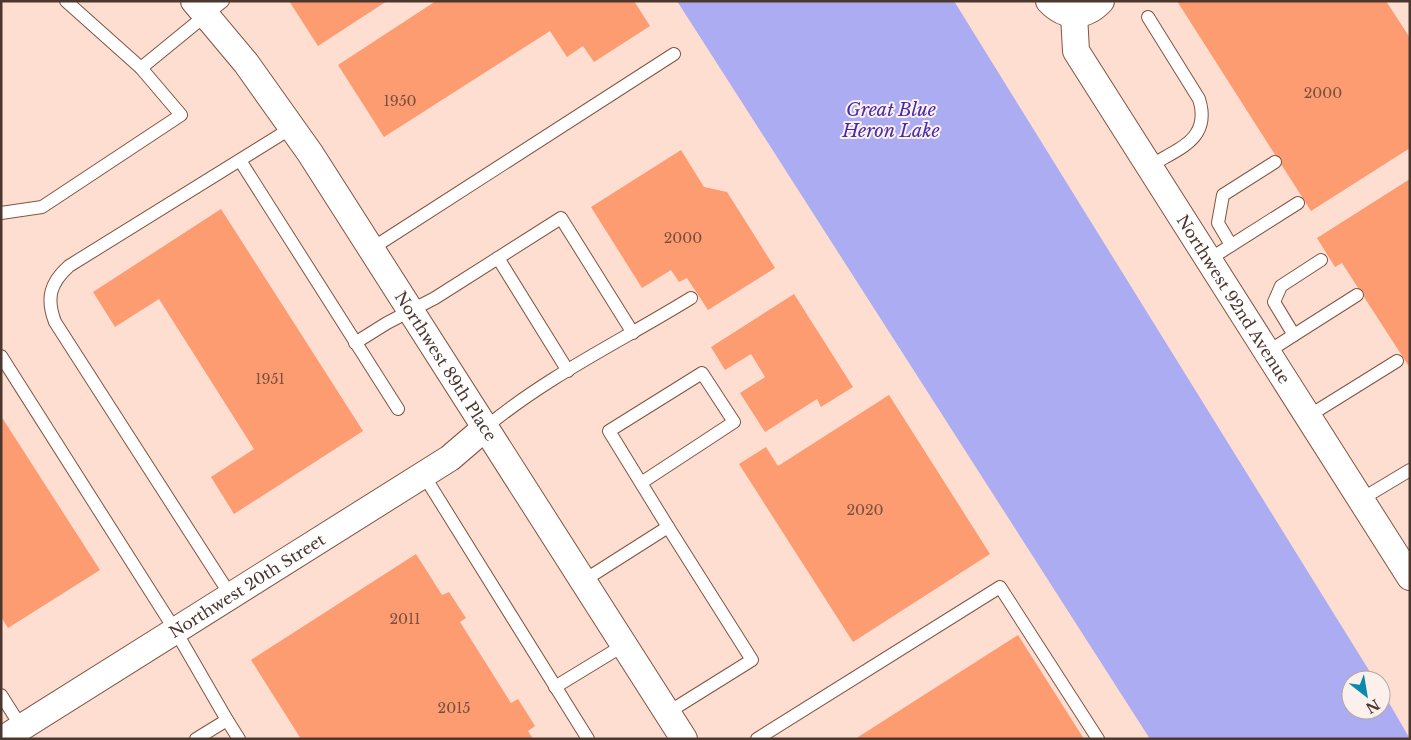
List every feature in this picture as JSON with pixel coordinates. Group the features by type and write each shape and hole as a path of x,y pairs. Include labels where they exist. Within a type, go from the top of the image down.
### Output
{"street":[{"path":"1049,1 1056,8 1074,15 1089,11 1101,1"},
{"name":"Northwest 89th Place","path":"208,6 293,127 684,739"},
{"name":"Northwest 92nd Avenue","path":"1074,15 1076,52 1360,500 1407,568"},
{"name":"Northwest 20th Street","path":"13,733 450,458 486,428"}],"lane":[{"path":"1,213 42,207 181,115 141,68 66,1"},
{"path":"141,68 208,6"},
{"path":"1148,17 1199,99 1202,109 1202,123 1197,137 1148,167"},
{"path":"371,249 674,54"},
{"path":"230,596 74,353 50,308 51,291 57,277 69,266 240,162 293,127"},
{"path":"240,162 398,409"},
{"path":"1231,245 1218,222 1223,195 1275,162"},
{"path":"1208,260 1298,203"},
{"path":"356,343 561,218 633,333"},
{"path":"498,258 568,371"},
{"path":"1294,335 1274,302 1280,286 1321,260"},
{"path":"1266,352 1357,295"},
{"path":"486,428 507,410 568,371 691,298"},
{"path":"1,356 176,630 239,739"},
{"path":"1307,417 1397,361"},
{"path":"641,483 734,422 702,373 609,431 668,527 752,660 667,713"},
{"path":"1360,500 1410,470"},
{"path":"423,474 588,739"},
{"path":"583,581 668,527"},
{"path":"757,739 1000,587 1098,739"},
{"path":"555,687 624,645"},
{"path":"1,695 13,733"},
{"path":"196,739 227,720"}],"water":[{"name":"Great Blue Heron Lake","path":"677,1 954,1 1369,670 1341,670 1341,720 1391,720 1391,706 1410,739 1150,739"}],"building":[{"path":"289,1 387,1 318,46"},
{"path":"436,1 634,1 650,26 594,62 583,46 567,57 550,31 384,137 338,65"},
{"path":"1177,1 1386,1 1410,38 1410,148 1311,211"},
{"path":"681,150 704,187 727,192 775,268 708,310 687,278 679,282 671,270 642,288 591,207"},
{"path":"1410,179 1410,368 1342,263 1335,267 1317,238"},
{"path":"221,209 363,431 234,514 211,477 254,449 159,299 115,327 93,292"},
{"path":"794,294 853,387 821,407 817,399 765,432 740,393 765,377 751,354 725,370 711,347"},
{"path":"889,395 990,554 853,642 739,464 766,447 778,466"},
{"path":"1,416 100,570 8,628 1,617"},
{"path":"416,554 442,595 449,592 466,618 460,622 511,703 518,699 535,726 528,731 533,739 301,739 251,660"},
{"path":"1018,635 1084,739 855,739"}]}
